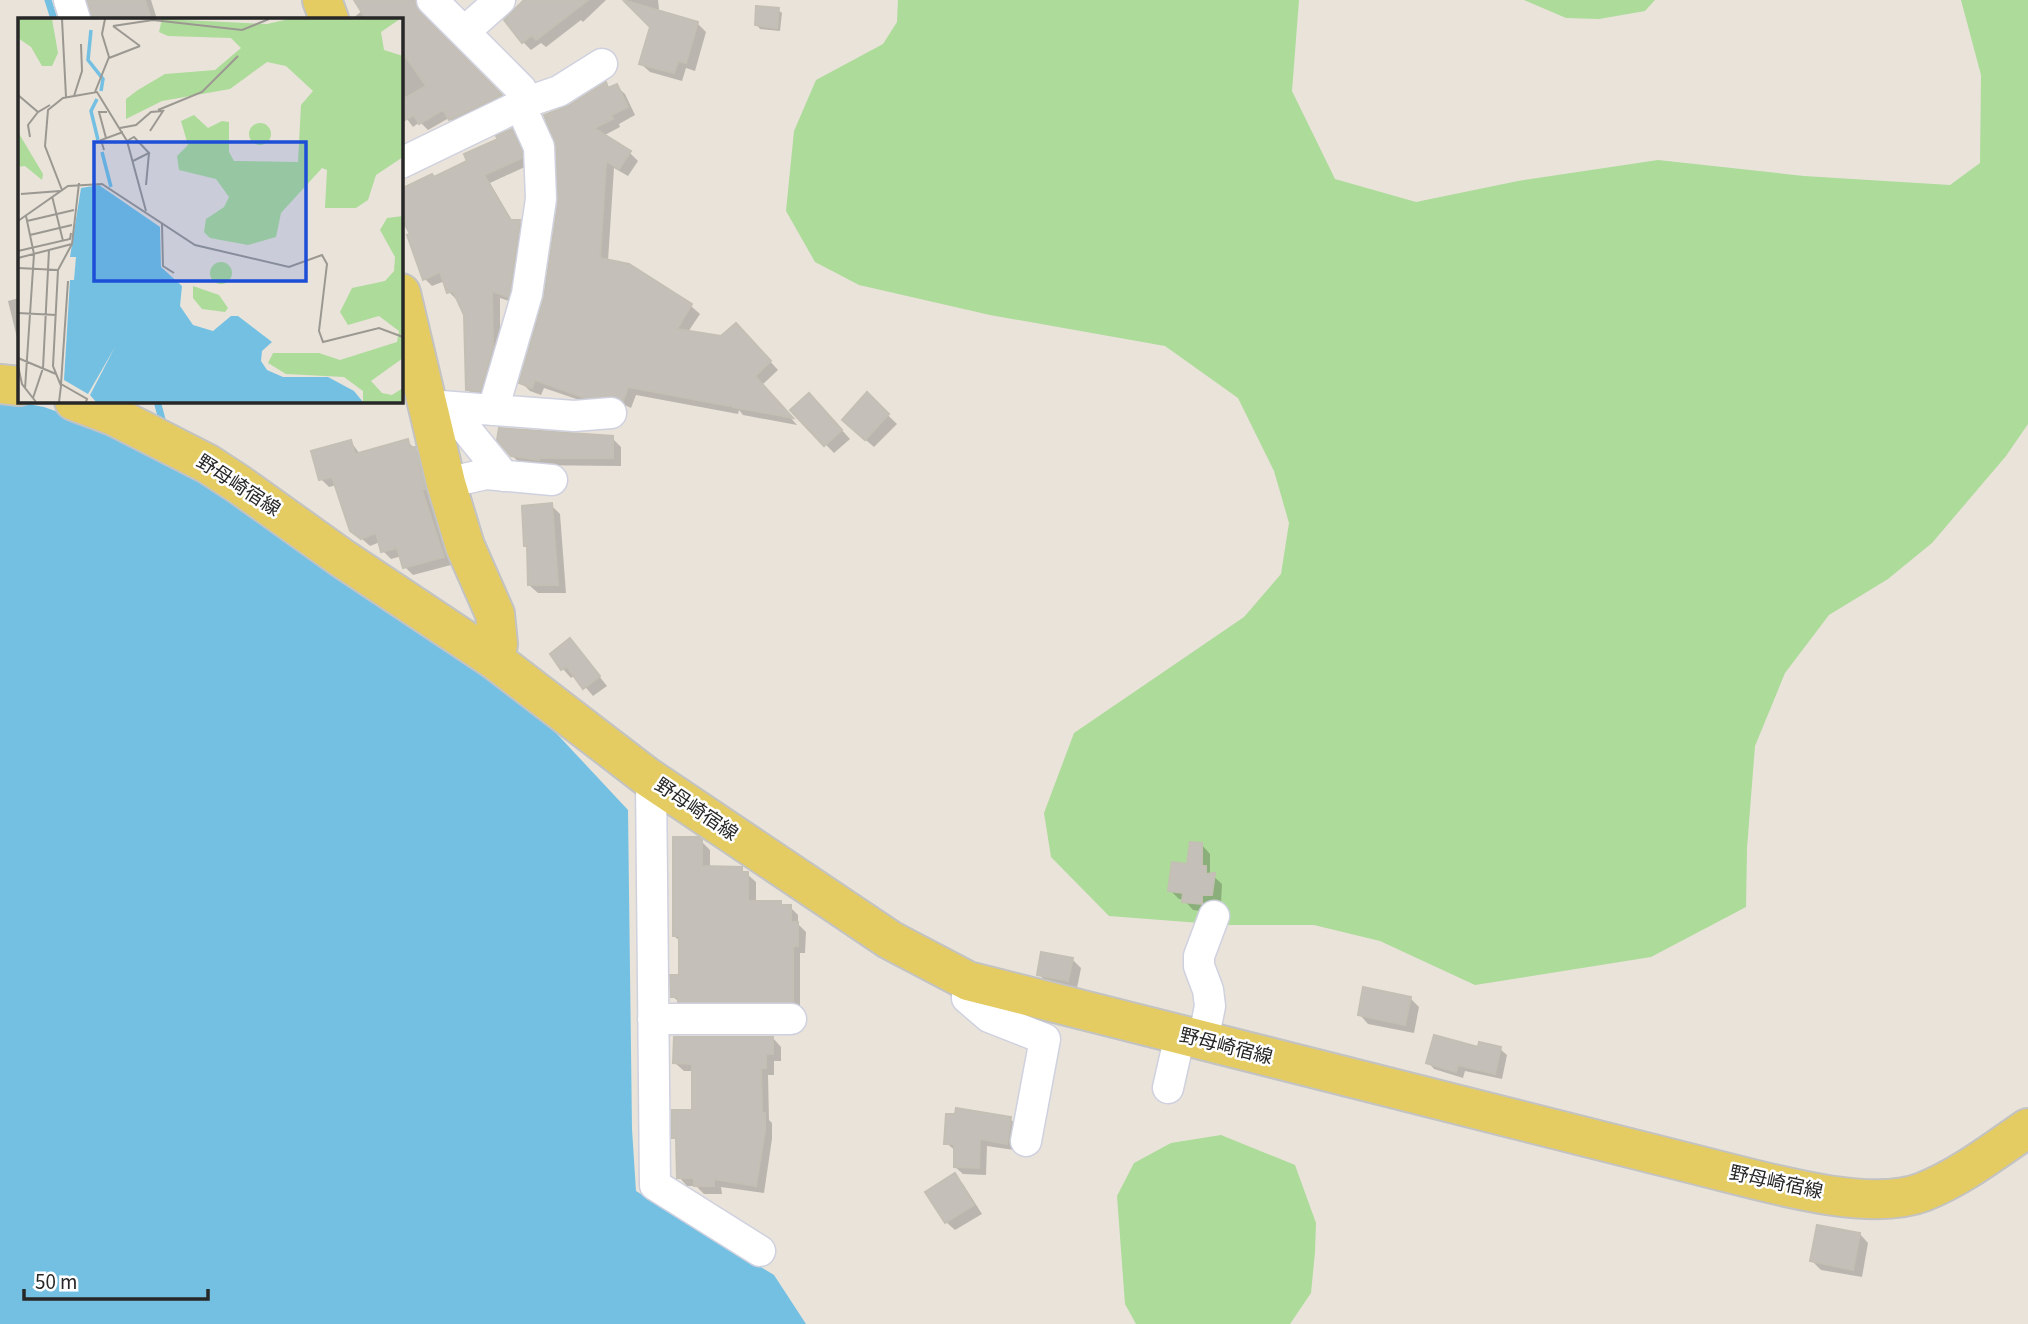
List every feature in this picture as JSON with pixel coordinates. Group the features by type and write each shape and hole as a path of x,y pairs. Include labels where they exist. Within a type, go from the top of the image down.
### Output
{"main road":[{"path":"322,0 328,18"},
{"path":"402,297 446,483 465,546 495,614 498,644 495,660"},
{"path":"0,384 18,386"},
{"name":"野母崎宿線","path":"77,402 114,416 192,456 240,485 342,558 495,660 651,780 890,940 968,981 1808,1191 1867,1199 1921,1193 1954,1177 2028,1128"}],"street":[{"path":"69,0 75,18"},
{"path":"432,0 521,89 539,147 541,199 527,293 493,410"},
{"path":"464,32 499,0"},
{"path":"402,163 524,104 559,91 602,64"},
{"path":"430,416 493,410 574,416 611,413"},
{"path":"430,416 461,423 504,476"},
{"path":"446,483 486,474 552,480"},
{"path":"651,780 655,1185 760,1251"},
{"path":"1168,1088 1210,1006 1208,990 1199,966 1199,956 1214,916"},
{"path":"968,981 967,998 989,1017 1045,1039 1026,1142"},
{"path":"653,1019 791,1019"}],"green space":[{"path":"898,0 1299,0 1292,91 1335,179 1416,202 1518,181 1658,160 1804,176 1950,185 1980,163 1981,75 1961,0 2028,0 2028,424 2006,456 1932,543 1888,579 1829,615 1785,673 1755,746 1747,848 1746,907 1651,957 1475,985 1380,941 1314,925 1226,925 1109,916 1051,857 1044,813 1074,733 1244,617 1281,574 1289,523 1274,471 1238,398 1165,346 990,315 859,285 815,262 786,211 794,131 816,80 883,44 897,22"},
{"path":"1524,0 1655,0 1645,11 1599,19 1566,18"},
{"path":"1221,1135 1295,1165 1316,1223 1311,1293 1290,1324 1136,1324 1125,1304 1117,1196 1134,1163 1171,1143"}],"water":[{"path":"0,399 44,407 100,427 180,466 528,703 628,810 632,1129 636,1191 774,1275 806,1324 0,1324"}],"building":[{"path":"87,0 145,0 151,18 92,18"},
{"path":"354,0 415,0 420,12 502,95 449,120 443,110 419,124 414,115 402,121 402,99 426,86 402,51 402,18 365,18"},
{"path":"524,0 588,0 536,40 532,35 522,43 504,20"},
{"path":"623,0 698,22 686,63 678,61 674,73 639,64 650,27"},
{"path":"756,6 779,8 777,28 755,25"},
{"path":"606,82 608,88 617,84 628,107 611,115 613,119 594,128 631,151 619,169 606,161 600,258 629,264 692,304 677,329 721,336 736,323 771,361 755,376 793,418 733,407 730,404 729,406 628,387 623,401 610,396 585,398 535,380 532,388 519,383 544,297 558,202 556,146 544,115 568,106"},
{"path":"512,129 522,151 522,158 484,175 510,220 520,220 508,297 492,291 493,347 480,391 466,390 464,315 453,291 447,293 440,272 423,280 407,235 410,234 402,219 402,189 467,161 464,154 498,139 496,136"},
{"path":"867,392 889,414 865,440 842,420"},
{"path":"809,393 842,430 824,446 790,410"},
{"path":"499,428 613,436 613,458 539,460 511,456 497,440"},
{"path":"408,439 410,448 415,447 425,489 422,490 444,557 403,568 397,548 381,552 376,533 361,539 350,531 332,477 319,480 311,451 351,440 355,454"},
{"path":"552,503 558,585 528,585 522,506"},
{"path":"570,638 600,676 583,689 567,667 561,670 550,654"},
{"path":"673,837 698,837 702,840 702,866 742,867 742,872 748,872 748,901 781,901 781,905 791,905 791,922 798,922 798,946 793,946 793,1002 678,1002 678,997 671,997 670,975 679,975 679,936 673,936"},
{"path":"1190,842 1202,843 1202,866 1206,866 1206,874 1215,873 1212,895 1202,895 1202,904 1182,902 1183,893 1168,891 1172,862 1187,864"},
{"path":"1041,952 1073,958 1068,981 1037,975"},
{"path":"1363,987 1411,997 1405,1025 1358,1015"},
{"path":"1434,1035 1478,1047 1479,1042 1501,1047 1495,1074 1458,1065 1456,1072 1426,1063"},
{"path":"674,1037 773,1037 773,1054 766,1054 766,1068 761,1068 765,1130 756,1186 714,1179 714,1186 694,1186 694,1178 677,1178 672,1110 692,1110 692,1064 673,1063"},
{"path":"956,1108 1011,1117 1007,1144 980,1139 979,1168 954,1167 954,1144 944,1144 946,1114 955,1114"},
{"path":"955,1173 974,1205 945,1223 925,1192"},
{"path":"1817,1225 1860,1233 1853,1270 1810,1261"}],"waterway":[{"path":"48,0 54,18"},
{"path":"157,402 164,427"}]}
